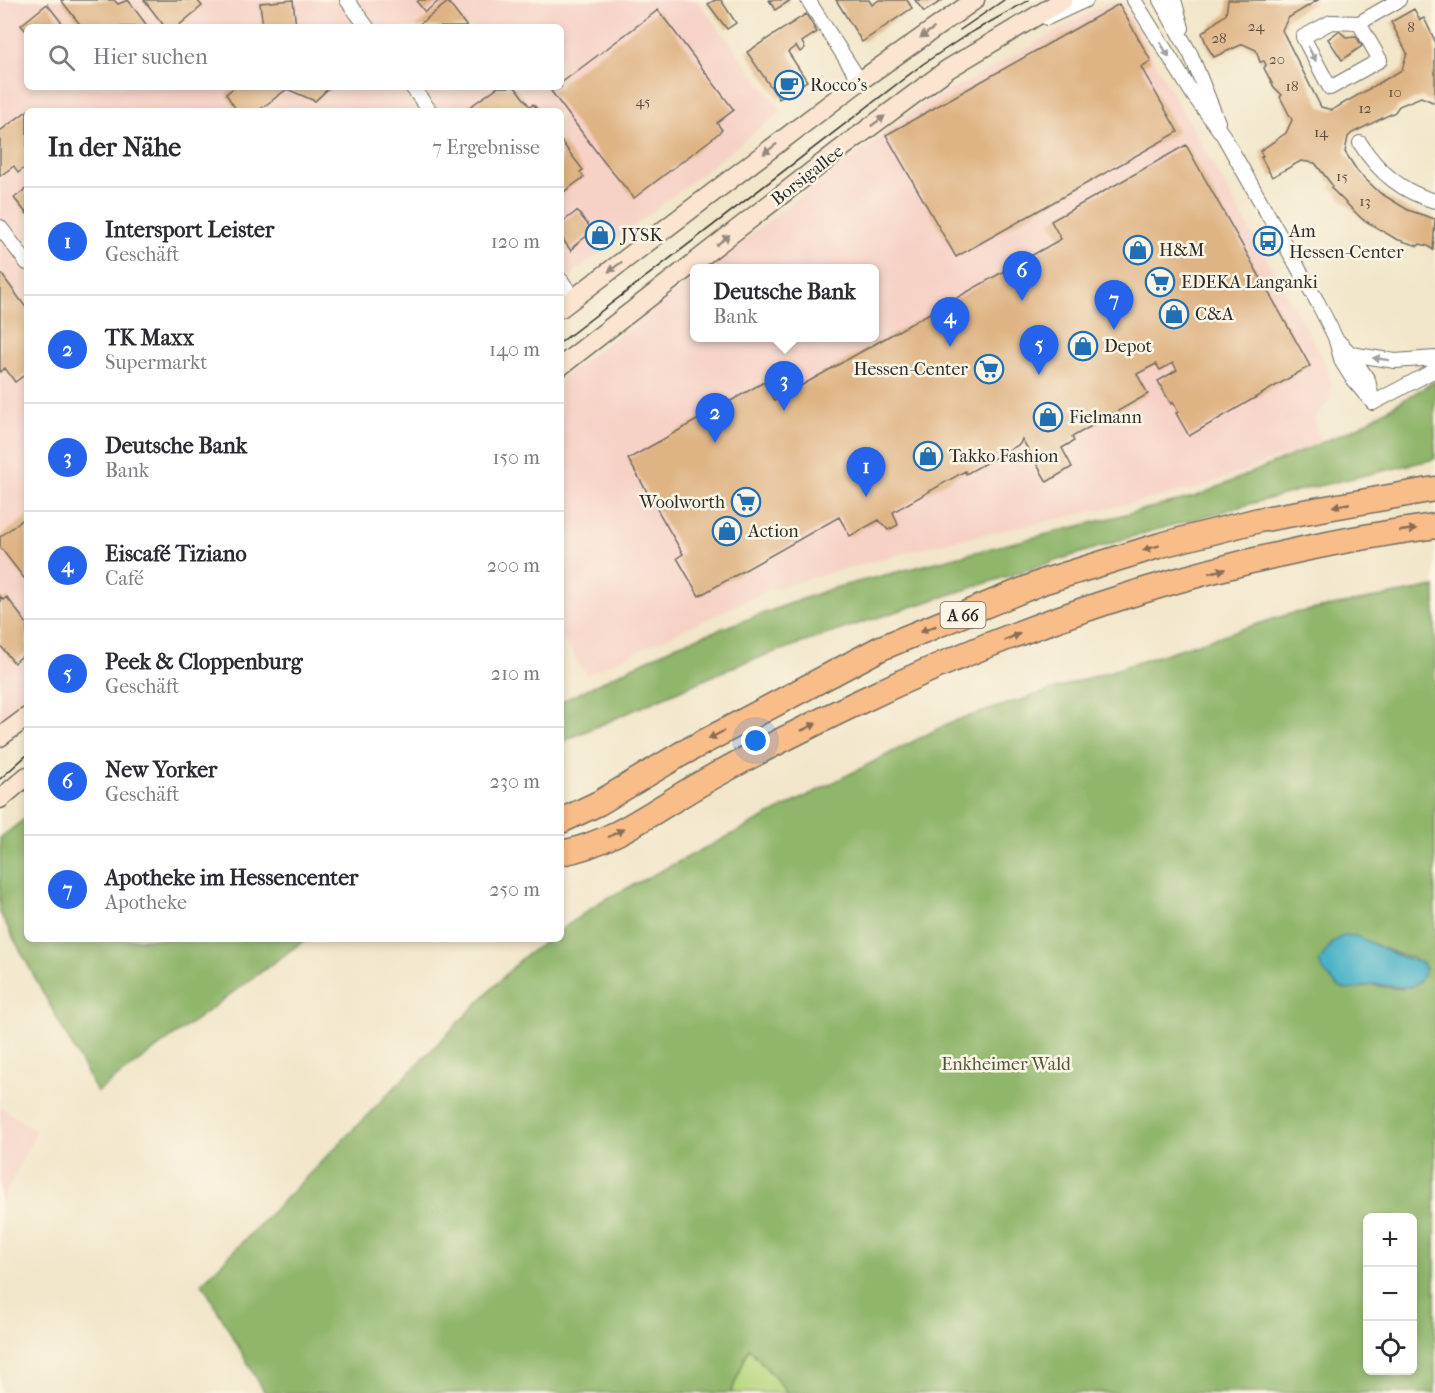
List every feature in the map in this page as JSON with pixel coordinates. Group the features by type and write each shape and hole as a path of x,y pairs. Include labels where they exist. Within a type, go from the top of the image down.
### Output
{"highway":[{"name":"A 66","path":"564,820 599,803 681,754 881,648 1046,581 1161,545 1259,520 1435,489"},
{"name":"A 66","path":"564,852 603,840 757,753 861,701 1023,633 1186,579 1291,552 1435,526"}],"main road":[{"path":"567,303 860,81 975,0"},
{"name":"Borsigallee","path":"692,264 838,151 982,47 1063,0"},
{"name":"Borsigallee","path":"564,364 690,266"},
{"path":"0,737 24,719"},
{"path":"0,799 24,779"}],"street":[{"path":"347,0 365,24"},
{"path":"808,0 860,81"},
{"path":"982,47 1086,0"},
{"path":"1134,0 1194,96 1221,132 1318,303 1335,337 1342,362 1354,381 1373,403"},
{"path":"1160,0 1191,55"},
{"path":"1173,0 1191,55 1221,132"},
{"path":"1359,23 1380,60 1330,88 1303,37 1331,22 1359,23 1399,0"},
{"path":"414,90 428,108"},
{"path":"1360,143 1380,170 1398,185 1435,201"},
{"path":"0,227 24,259"},
{"path":"1335,337 1351,354 1368,380 1373,403"},
{"path":"1351,354 1395,361 1435,358"},
{"path":"1373,403 1435,370"}],"shaded area":[{"path":"0,0 697,0 782,111 564,281 564,108 368,108 391,90 564,90 564,24 24,24 24,90 390,90 366,108 24,108 24,712 0,732"},
{"path":"1114,3 1123,6 1326,364 1332,384 1330,399 1314,418 1320,442 1192,490 934,545 771,589 586,675 564,640 564,376 690,281 690,342 879,342 879,264 711,264 916,110 1104,5"},
{"path":"0,1106 36,1132 0,1204"}],"green space":[{"path":"1435,381 1435,459 1297,491 1137,535 867,621 740,664 564,741 564,701 677,645 830,589 1197,496 1358,427"},
{"name":"Enkheimer Wald","path":"1435,587 1435,1393 788,1393 749,1348 731,1393 265,1393 202,1283 522,958 545,942 564,942 564,928 600,902 951,722 1289,614","holes":["1344,935 1362,939 1413,958 1402,989 1370,985 1355,989 1331,944"]},
{"path":"24,819 24,942 302,942 97,1092 0,913 0,838"},
{"path":"749,1348 788,1393 731,1393"}],"water":[{"path":"1344,935 1356,936 1399,956 1422,963 1426,968 1422,978 1411,986 1404,987 1371,985 1351,990 1340,987 1329,978 1319,962 1331,944"}],"building":[{"path":"61,0 114,0 118,4 128,0 146,24 80,24"},
{"path":"144,0 197,0 202,6 181,24 163,24"},
{"path":"293,0 296,24 263,24 260,3"},
{"path":"419,0 440,0 425,12 417,2"},
{"path":"721,0 736,23 727,29 708,4"},
{"path":"769,0 791,0 775,10"},
{"path":"836,0 869,0 872,5 879,0 907,0 912,8 862,42"},
{"path":"915,0 943,0 924,12"},
{"path":"1228,0 1318,0 1288,18 1282,30 1321,107 1332,110 1402,70 1407,53 1391,22 1414,9 1420,20 1424,18 1435,41 1435,103 1421,97 1399,106 1395,112 1352,133 1348,137 1345,152 1358,172 1380,193 1408,210 1435,219 1433,250 1428,246 1420,244 1418,246 1396,239 1362,219 1331,188 1332,185 1315,163 1301,161 1272,177 1260,151 1286,133 1292,120 1280,97 1282,95 1274,87 1264,68 1266,65 1264,61 1260,62 1256,50 1243,44 1214,57 1202,33 1226,14"},
{"path":"448,2 465,24 420,24"},
{"path":"47,4 63,24 24,24 24,28 21,25"},
{"path":"1119,4 1151,61 1141,67 1178,132 956,257 886,135"},
{"path":"658,10 734,110 717,123 722,130 713,138 634,198 551,91 564,90 564,81"},
{"path":"806,14 817,32 802,42 805,48 800,52 796,46 788,52 807,81 779,99 747,52"},
{"path":"1339,31 1346,37 1356,36 1362,46 1342,60 1328,39"},
{"path":"231,90 286,90 262,108 235,108 226,94"},
{"path":"289,90 327,90 315,101"},
{"path":"494,90 517,90 530,107 533,104 536,108 468,108"},
{"path":"24,113 24,168 18,173 14,166 0,176 0,131"},
{"path":"564,145 583,170 580,172 584,177 564,192"},
{"name":"Hessen-Center","path":"1186,145 1310,366 1189,436 1176,413 1178,412 1173,402 1171,404 1158,381 1177,370 1173,363 1160,370 1156,364 1137,374 1148,394 1072,437 1074,441 1062,448 1072,467 1047,482 1022,439 1020,444 966,474 965,471 893,512 898,525 888,530 879,520 850,536 839,517 699,596 677,558 683,554 628,459 764,382 774,401 879,342 1061,239 1051,221"},
{"path":"24,190 24,210 14,198"},
{"path":"577,211 593,231 571,251 564,241 564,221"},
{"path":"0,272 24,305 24,375 15,382 5,368 0,372"},
{"path":"24,519 24,578 0,547 0,537"},
{"path":"0,596 3,600 7,597 24,620 24,655 14,663 0,645"}],"tram line":[{"path":"960,30 1004,0"},
{"path":"564,340 923,64 965,36 1029,0"},
{"path":"0,779 24,758"}],"place":[{"name":"Rocco's","path":"789,85"},
{"name":"JYSK","path":"600,235"},
{"name":"Am Hessen-Center","path":"1268,241"},
{"name":"H&M","path":"1138,250"},
{"name":"EDEKA Langanki","path":"1160,282"},
{"name":"New Yorker","path":"1022,301"},
{"name":"C&A","path":"1174,314"},
{"name":"Apotheke im Hessencenter","path":"1114,330"},
{"name":"Depot","path":"1083,346"},
{"name":"Eiscafé Tiziano","path":"950,347"},
{"name":"Hessen-Center","path":"989,369"},
{"name":"Peek & Cloppenburg","path":"1039,375"},
{"name":"Deutsche Bank","path":"784,411"},
{"name":"Fielmann","path":"1048,417"},
{"name":"TK Maxx","path":"715,443"},
{"name":"Takko Fashion","path":"928,456"},
{"name":"Intersport Leister","path":"866,497"},
{"name":"Woolworth","path":"746,502"},
{"name":"Action","path":"727,531"}]}
